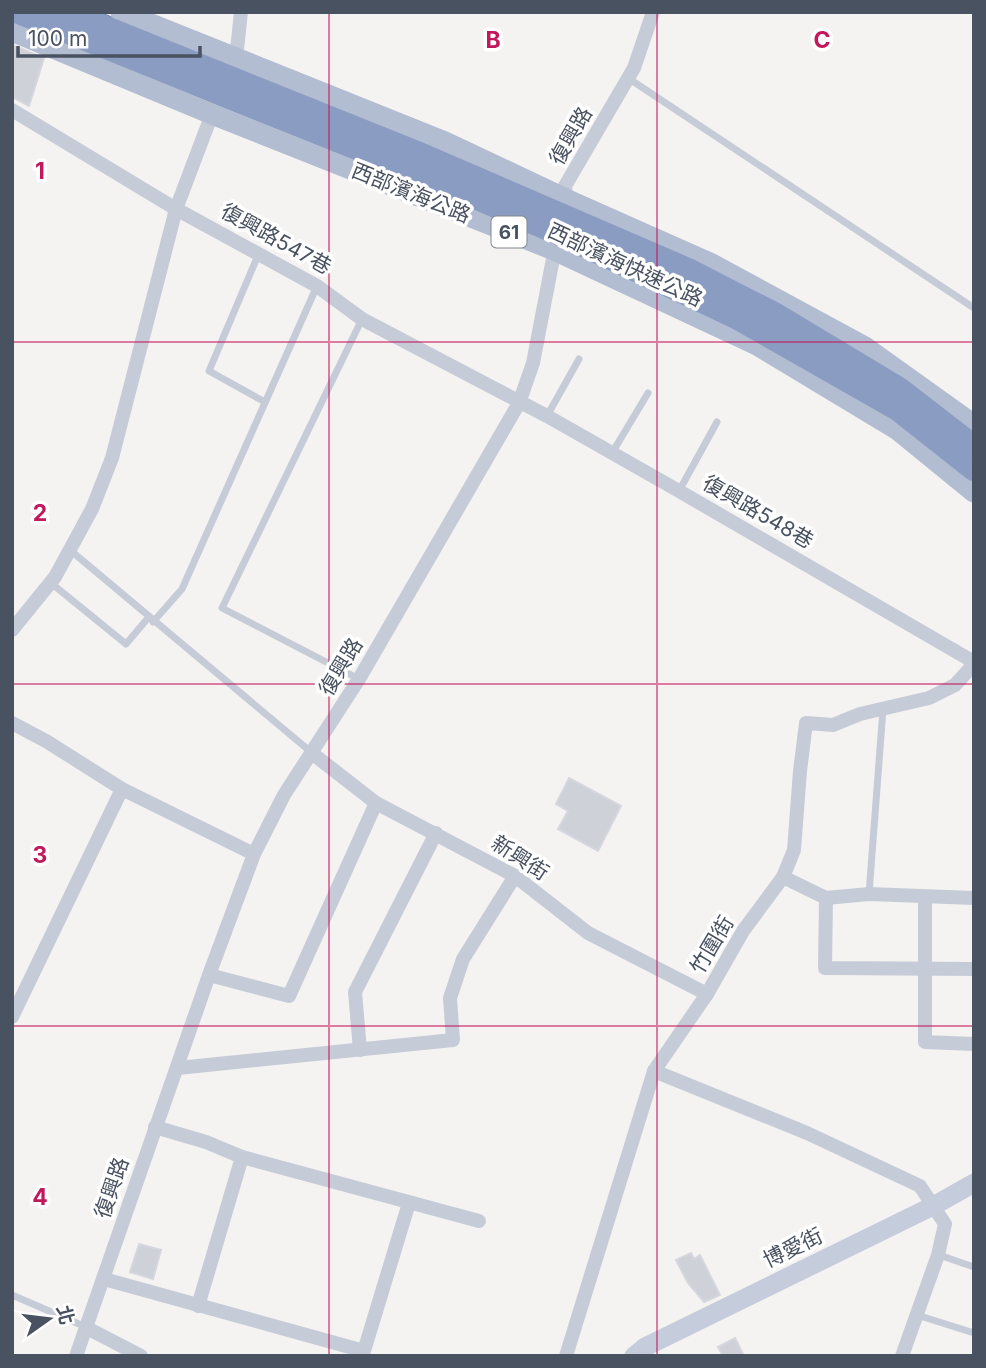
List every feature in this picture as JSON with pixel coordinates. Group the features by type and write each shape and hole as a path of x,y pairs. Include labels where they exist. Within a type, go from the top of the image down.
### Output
{"highway":[{"name":"西部濱海快速公路","path":"19,12 422,174 561,224"},
{"name":"西部濱海快速公路","path":"66,12 561,224 899,399 974,447"},
{"name":"西部濱海快速公路","path":"899,399 974,469"},
{"path":"899,399 974,431"},
{"path":"899,399 974,486"}],"main road":[{"name":"西部濱海公路","path":"121,12 445,142 561,224 898,430 974,492"},
{"name":"西部濱海公路","path":"12,31 212,114 561,224 709,263 865,347 974,425"}],"street":[{"path":"236,59 241,12"},
{"name":"復興路","path":"76,1356 254,854 284,795 359,679 519,403 533,363 561,224 565,187 634,68 653,12"},
{"name":"復興路547巷","path":"12,110 176,209 317,286 362,318 519,403"},
{"path":"12,630 51,583 70,551 92,509 112,458 176,209 212,114"},
{"name":"復興路548巷","path":"519,403 547,416 679,491 974,663"},
{"name":"竹圍街","path":"566,1356 653,1071 707,994 743,931 783,877 794,850 806,723 833,725 860,713 929,698 956,685 974,663"},
{"path":"12,723 122,789 254,854"},
{"name":"新興街","path":"313,754 376,803 515,876 588,933 707,994"},
{"path":"12,1017 122,789"},
{"path":"209,975 289,996 376,803"},
{"path":"360,1050 355,992 436,833"},
{"path":"178,1068 453,1040 450,998 463,958 515,876"},
{"path":"783,877 826,898 869,894 974,898"},
{"path":"925,897 925,1042 974,1044"},
{"path":"826,898 825,968 974,969"},
{"path":"653,1071 807,1133 920,1186 945,1224 938,1255 902,1356"},
{"path":"155,1127 206,1142 242,1157 479,1221"},
{"path":"198,1306 242,1157"},
{"name":"博愛街","path":"634,1356 645,1347 935,1205 974,1183"},
{"path":"104,1279 365,1351 409,1203"},
{"path":"88,1328 141,1356"}],"lane":[{"path":"628,78 974,308"},
{"path":"259,253 209,372 265,402"},
{"path":"51,583 126,644 182,589 317,286"},
{"path":"359,679 222,608 362,318"},
{"path":"547,416 579,359"},
{"path":"612,453 648,393"},
{"path":"679,491 717,422"},
{"path":"70,551 313,754"},
{"path":"869,894 883,709"},
{"path":"938,1255 974,1267"},
{"path":"12,1295 88,1328"},
{"path":"917,1315 974,1333"}],"building":[{"path":"12,45 44,58 29,106 12,97"},
{"path":"569,778 621,806 598,851 558,829 568,811 556,804"},
{"path":"139,1244 161,1250 153,1279 130,1272"},
{"path":"691,1253 694,1259 700,1255 720,1295 704,1302 688,1283 676,1260"},
{"path":"735,1338 744,1356 723,1356 718,1347"}]}
